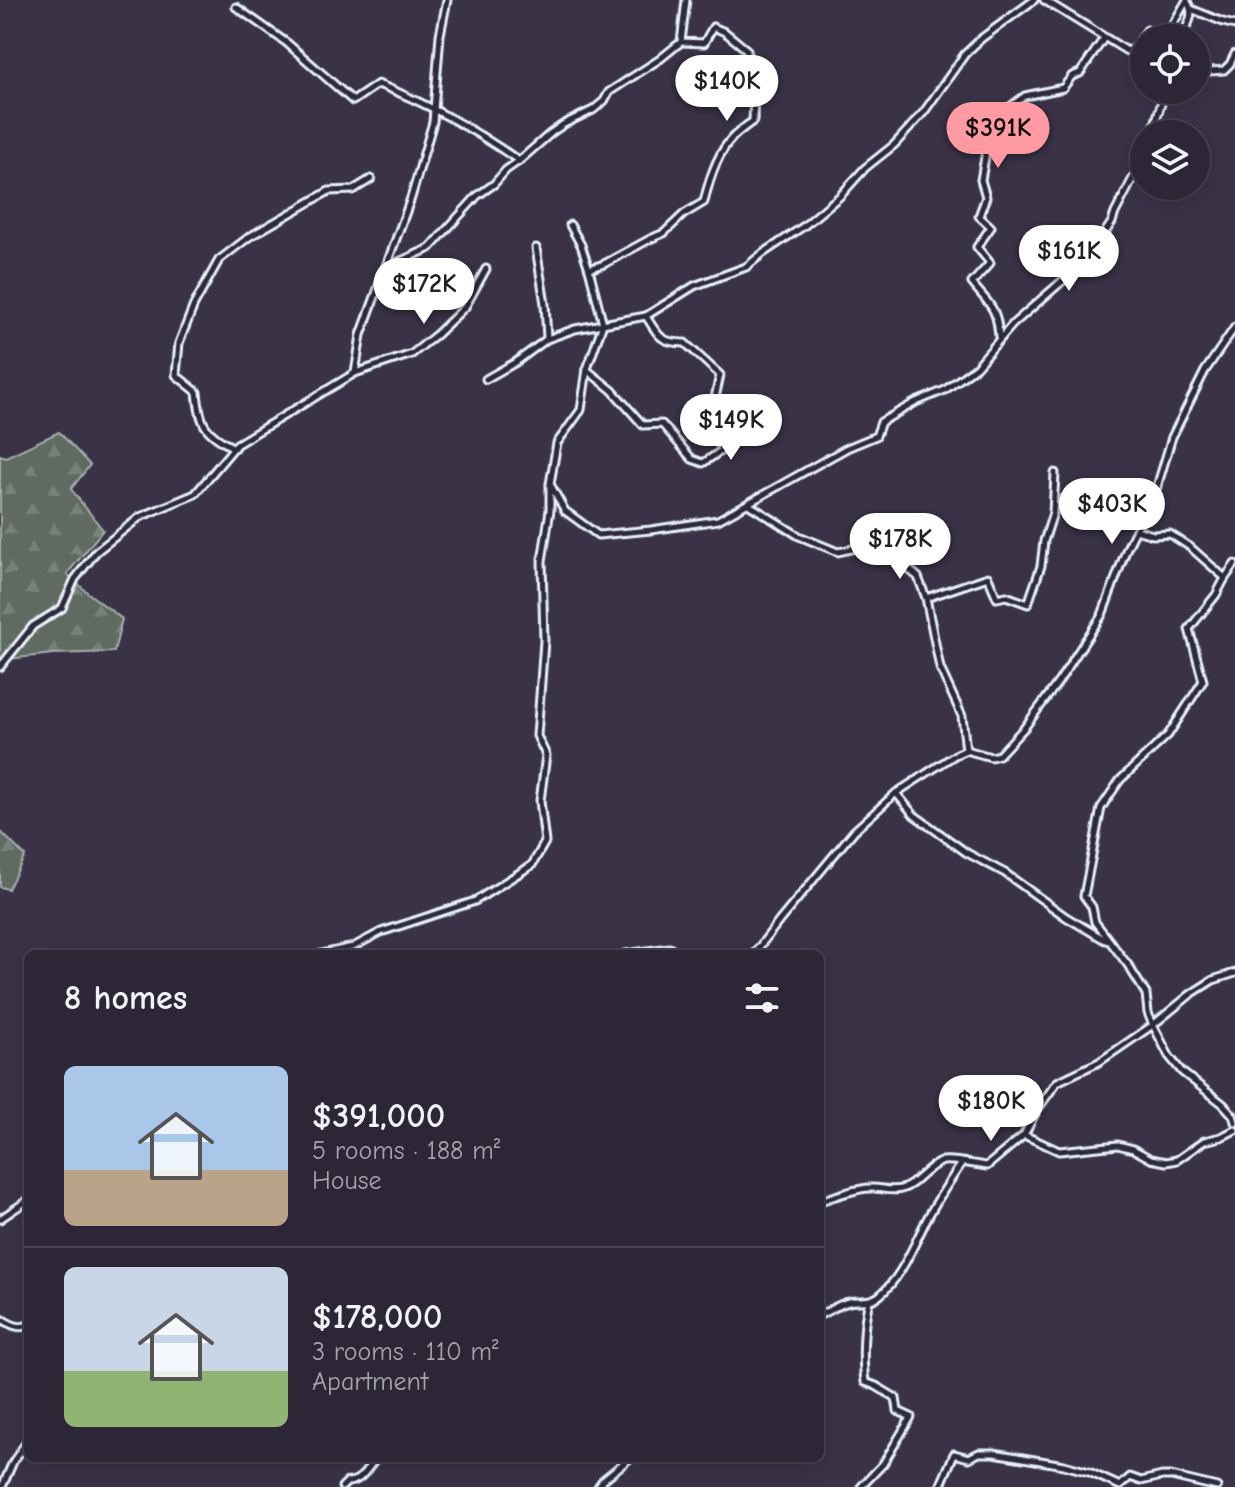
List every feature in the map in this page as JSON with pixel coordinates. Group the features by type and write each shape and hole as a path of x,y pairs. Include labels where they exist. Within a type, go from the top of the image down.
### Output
{"street":[{"path":"355,373 361,335 411,198 433,122 440,35 447,0"},
{"path":"681,42 686,0"},
{"path":"486,379 547,339 575,329 646,316 694,286 746,267 840,196 924,112 965,54 1034,0"},
{"path":"1044,0 1104,38 1130,50"},
{"path":"1187,1 1192,16 1188,24"},
{"path":"1172,24 1187,1"},
{"path":"236,7 287,43 353,101 378,84 411,97 480,133 519,161"},
{"path":"1191,9 1235,25"},
{"path":"383,273 390,266 430,248 477,196 494,184 506,170 564,124 593,110 609,92 681,42 704,43 713,27 725,32 747,50 747,58 753,63 749,79 754,95 753,121 731,139 719,159 704,202 684,214 664,233 589,269"},
{"path":"999,338 994,308 972,284 990,263 977,247 991,227 979,216 986,197 981,180 985,125 1025,96 1063,88 1072,76 1080,73 1104,38"},
{"path":"1210,71 1224,70 1235,54"},
{"path":"234,448 214,438 199,416 197,392 176,375 179,343 194,305 219,260 249,237 329,191 353,190 371,179"},
{"path":"550,484 565,511 598,535 718,520 799,473 876,436 881,422 945,390 976,367 1013,324 1075,270 1112,222 1130,184"},
{"path":"339,950 353,947 381,932 475,901 532,865 545,842 540,801 546,755 537,736 544,641 542,561 550,510 550,484 557,443 581,410 587,369 603,324 581,245 570,225"},
{"path":"536,248 547,339"},
{"path":"0,667 33,626 62,608 75,579 96,552 140,517 195,494 237,444 355,373 412,354 465,307 486,269"},
{"path":"587,369 612,390 643,425 662,424 692,459 703,463 721,451 713,407 720,375 685,343 672,343 658,336 646,316"},
{"path":"757,950 854,831 896,793 966,750 991,757 999,755 1025,727 1102,615 1127,548 1157,487 1177,426 1205,371 1235,327"},
{"path":"926,598 988,577 997,598 1006,596 1028,604 1041,566 1044,541 1053,513 1055,473"},
{"path":"748,504 799,536 838,552 878,543 918,577 926,598 940,668 962,716 966,750"},
{"path":"1136,530 1153,535 1170,534 1225,578"},
{"path":"1235,564 1189,629 1203,681 1168,735 1120,780 1101,808 1084,896 1092,907 1095,922 1146,994 1148,1013 1169,1056 1182,1072 1223,1104 1235,1122"},
{"path":"896,793 914,815 967,853 1005,873 1066,917 1110,942"},
{"path":"654,950 674,950"},
{"path":"824,1200 854,1190 870,1188 886,1192 906,1189 925,1171 944,1161 987,1166 1024,1135 1057,1082 1099,1062 1213,980 1235,973"},
{"path":"1024,1135 1059,1151 1118,1145 1166,1162 1177,1160 1204,1141 1235,1130"},
{"path":"824,1313 848,1302 869,1301 880,1295 898,1274 937,1201 962,1163"},
{"path":"0,1219 24,1203"},
{"path":"861,1487 883,1464 911,1417 898,1411 896,1398 865,1382 864,1339 869,1301"},
{"path":"0,1318 24,1327"},
{"path":"2,1487 24,1446"},
{"path":"940,1487 954,1454 969,1458 979,1453 994,1453 1064,1465 1120,1486 1130,1477 1141,1481 1171,1476 1217,1487"},
{"path":"342,1487 359,1479 373,1462"},
{"path":"598,1487 625,1462"}],"green space":[{"path":"59,432 90,465 71,489 103,530 67,574 122,619 114,652 0,660 0,455 6,457"},
{"path":"0,831 25,856 8,889 0,887"}]}
